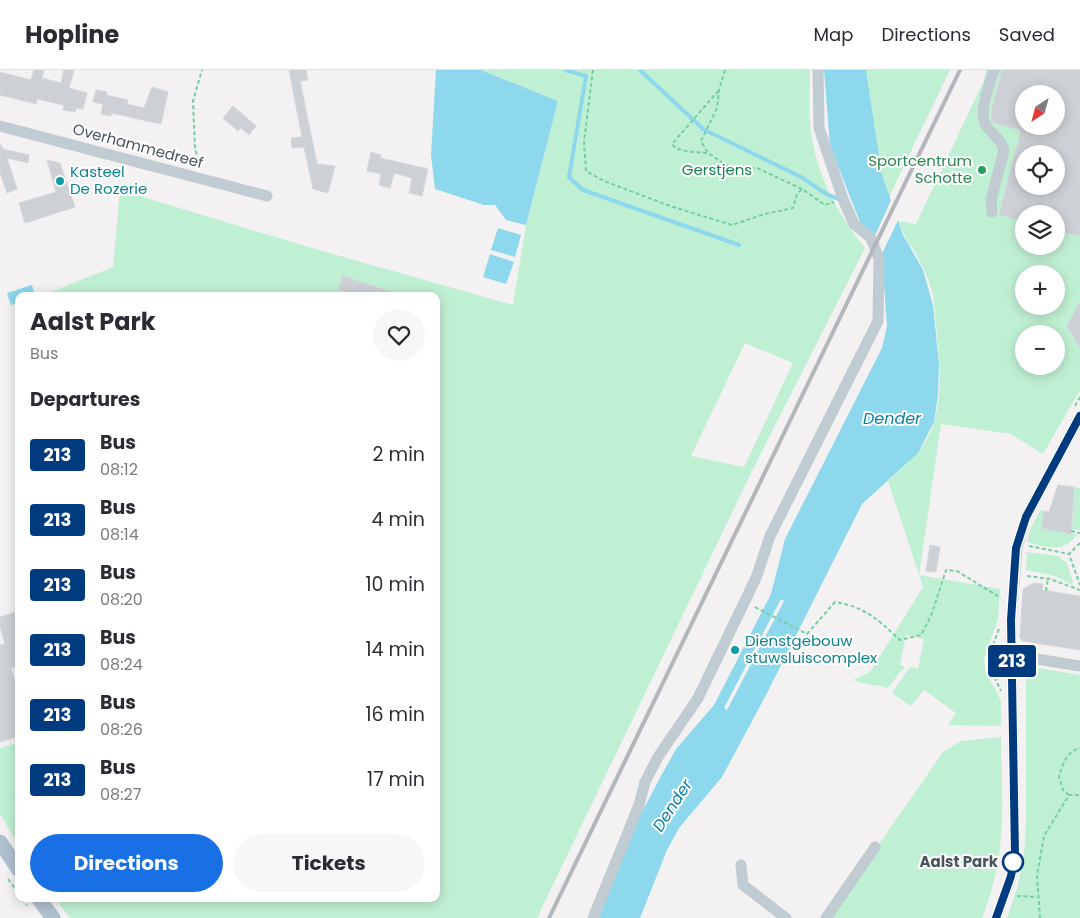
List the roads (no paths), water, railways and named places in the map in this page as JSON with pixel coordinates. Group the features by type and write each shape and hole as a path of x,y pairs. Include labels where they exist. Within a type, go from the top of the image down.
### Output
{"main road":[{"path":"0,842 15,864"},
{"path":"41,902 53,918"}],"street":[{"path":"592,918 639,805 645,782 658,757 698,698 756,578 770,536 874,333 880,306 879,259 872,238 854,224 843,199 818,128 818,70"},
{"path":"992,212 991,200 1004,150 1002,144 988,128 982,116 994,70"},
{"name":"Overhammedreef","path":"0,126 267,196"},
{"path":"996,918 1011,876 1015,854 1011,620 1017,546 1026,517 1080,416"},
{"path":"1012,655 1080,666"},
{"path":"826,918 875,847"},
{"path":"741,865 743,885 786,918"}],"water":[{"path":"436,70 481,70 558,101 526,225 506,220 495,205 484,205 435,189 431,155"},
{"name":"Dender","path":"824,70 866,70 882,175 903,235 923,270 933,305 939,364 938,395 934,422 918,453 862,504 765,697 722,777 679,828 667,850 640,918 599,918 634,827 661,776 676,749 714,705 771,594 785,539 882,348 887,326 883,271 862,227 830,146","holes":["781,599 784,601 727,710 724,708"]},
{"path":"498,228 521,235 515,257 491,250"},
{"path":"490,254 514,262 506,284 483,277"},
{"path":"32,285 34,292 15,292 15,304 11,305 7,293"}],"waterway":[{"path":"565,70 586,76 569,177 583,190 739,245"},
{"path":"640,70 703,129 801,177 828,195 839,199"}],"railway":[{"path":"549,918 960,70"}],"place":[{"name":"Sportcentrum Schotte","path":"982,170"},
{"name":"Kasteel De Rozerie","path":"60,181"},
{"name":"Dienstgebouw stuwsluiscomplex","path":"735,650"},
{"name":"Aalst Park","path":"1013,862"}],"park label":[{"name":"Gerstjens","path":"717,170"}]}
